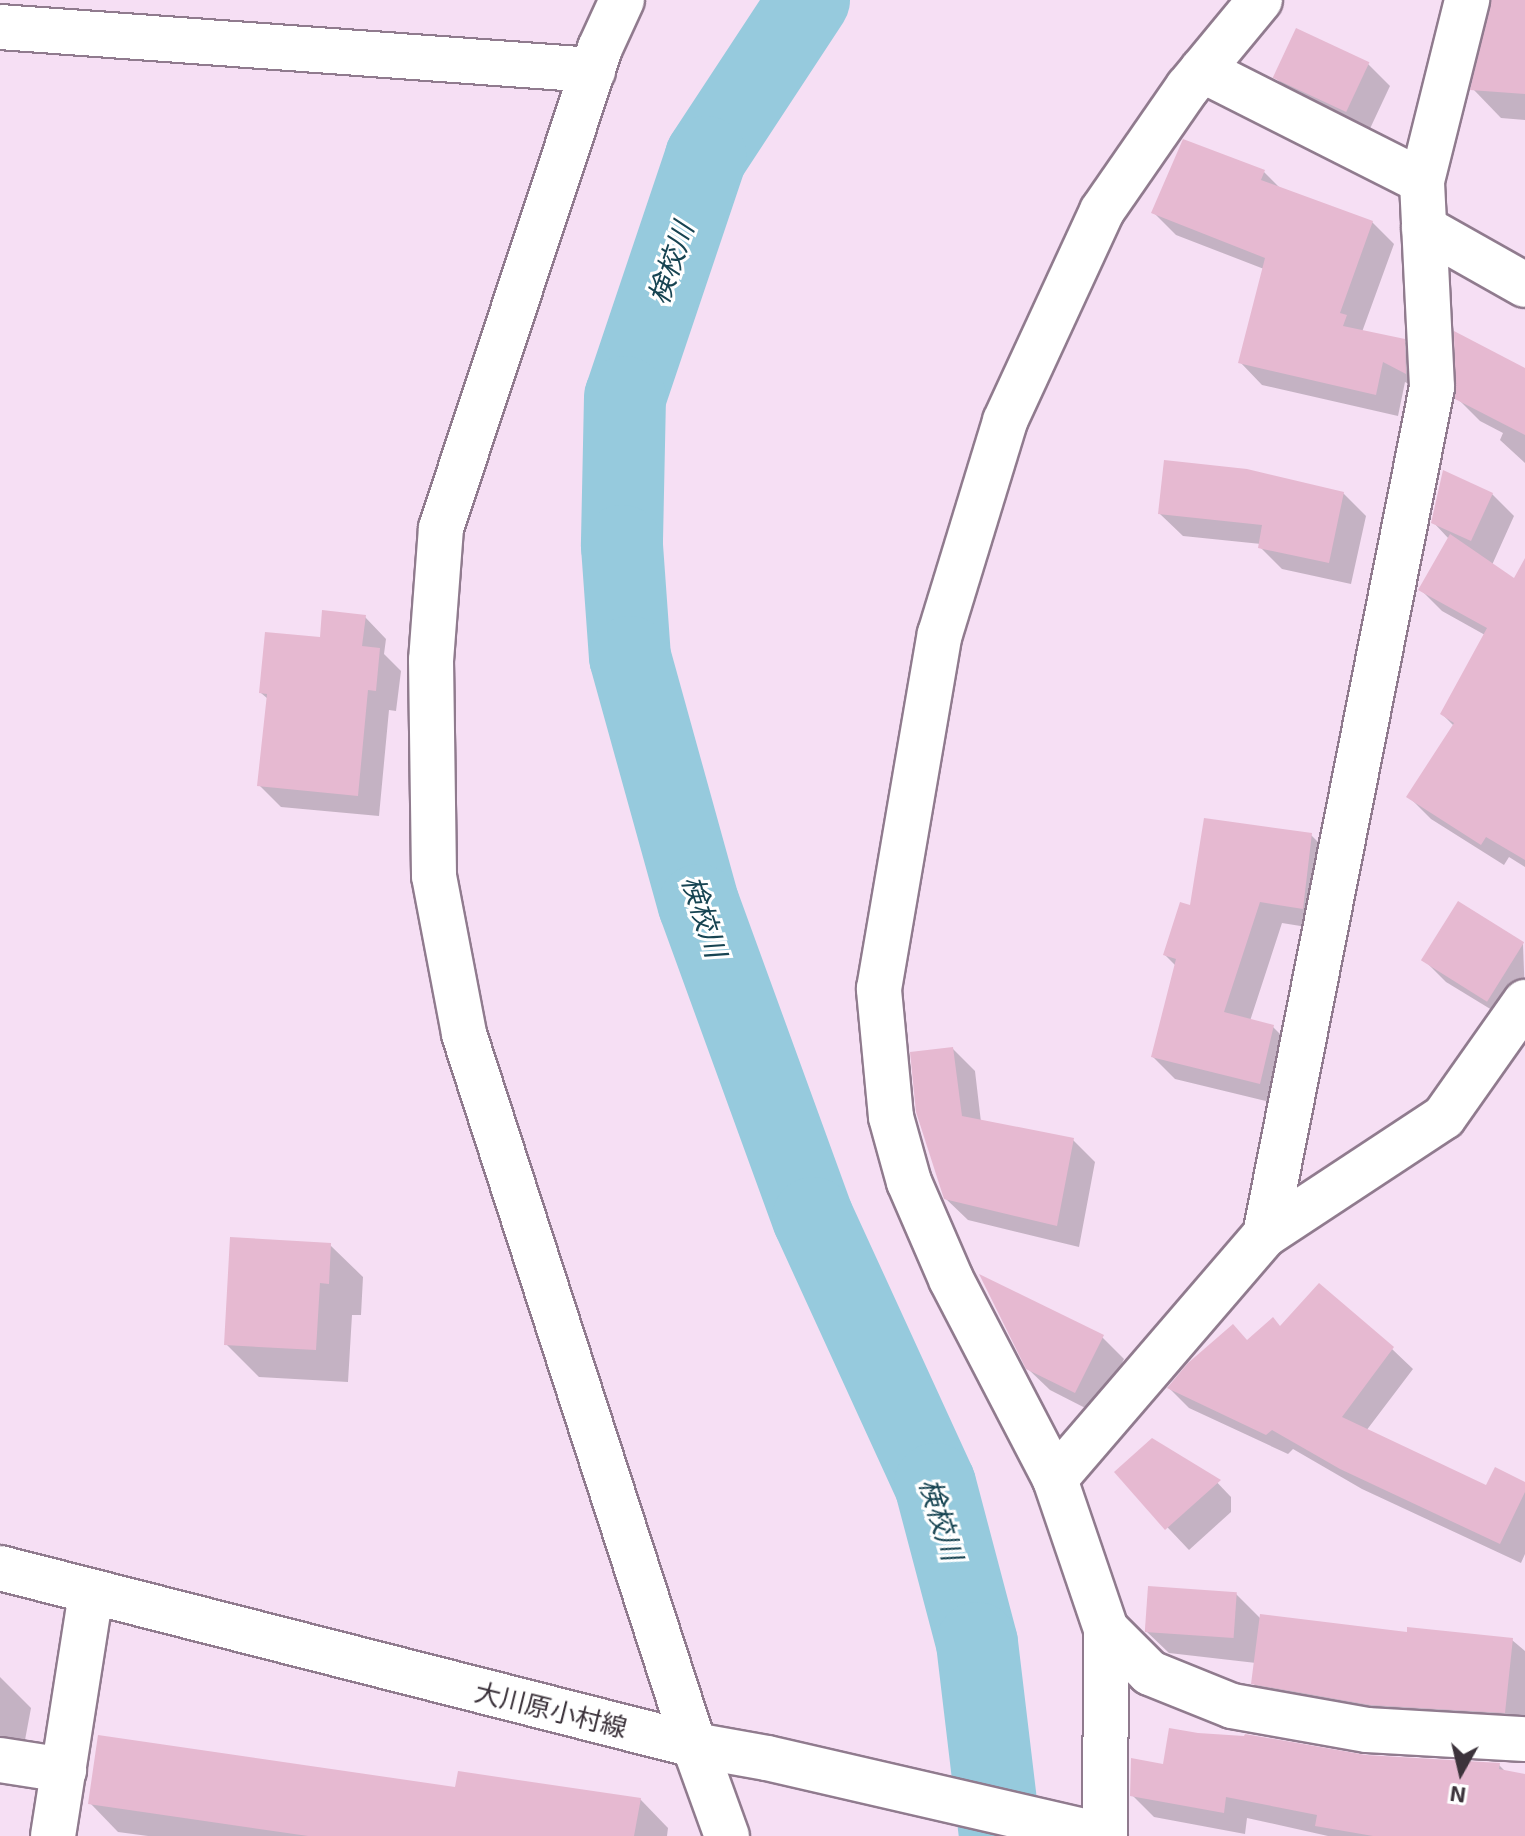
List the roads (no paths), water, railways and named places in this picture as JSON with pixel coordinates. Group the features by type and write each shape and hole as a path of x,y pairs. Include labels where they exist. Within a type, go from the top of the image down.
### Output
{"street":[{"path":"622,0 596,59 441,528 431,660 434,876 464,1034 694,1745 727,1836"},
{"path":"1105,1836 1106,1629 1055,1479 951,1279 909,1182 891,1117 879,989 940,634 1005,421 1102,211 1202,70 1260,0"},
{"path":"1265,1235 1432,387 1422,181 1460,14 1467,0"},
{"path":"0,27 596,59"},
{"path":"1202,70 1422,181"},
{"path":"1424,228 1515,274"},
{"path":"1055,1479 1265,1235 1444,1117 1525,1002"},
{"name":"大川原小村線","path":"0,1568 694,1745 767,1758 1105,1836"},
{"path":"53,1836 91,1593"},
{"path":"1106,1629 1150,1673 1232,1706 1367,1730 1525,1739"},
{"path":"0,1760 64,1770"}],"waterway":[{"name":"検校川","path":"809,0 706,157 625,397 622,546 630,657 699,905 813,1218 935,1484 977,1643 1000,1836"}]}
